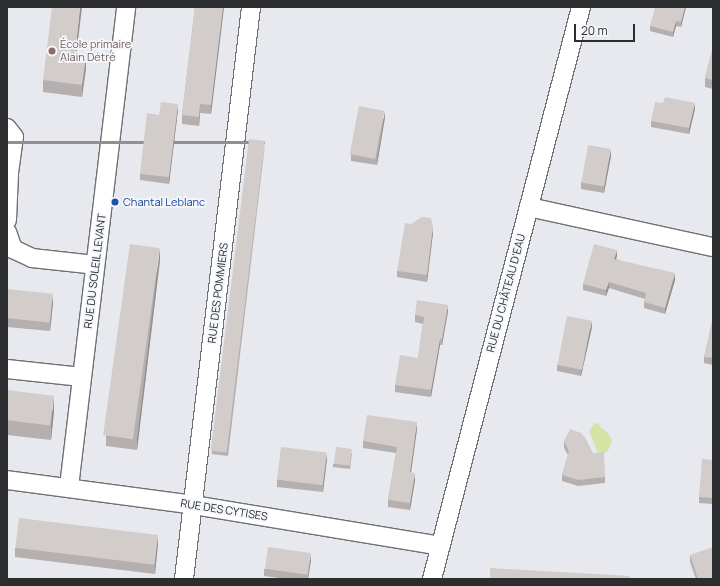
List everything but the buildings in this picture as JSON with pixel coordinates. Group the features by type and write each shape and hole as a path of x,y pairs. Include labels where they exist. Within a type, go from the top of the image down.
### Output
{"street":[{"name":"RUE DU SOLEIL LEVANT","path":"69,487 126,7"},
{"name":"RUE DES POMMIERS","path":"184,579 194,505 251,7"},
{"name":"RUE DU CHÂTEAU D'EAU","path":"432,579 581,7"},
{"path":"7,128 14,137 9,174 7,220"},
{"path":"529,207 713,247"},
{"path":"7,232 13,249 32,258 95,265"},
{"path":"7,369 82,377"},
{"name":"RUE DES CYTISES","path":"7,480 69,487 194,505 441,546"}],"green space":[{"path":"599,423 600,427 607,432 612,440 609,449 604,454 597,451 589,431 594,424"}],"place":[{"name":"École primaire Alain Détré","path":"52,51"},
{"name":"Chantal Leblanc","path":"115,202"}]}
